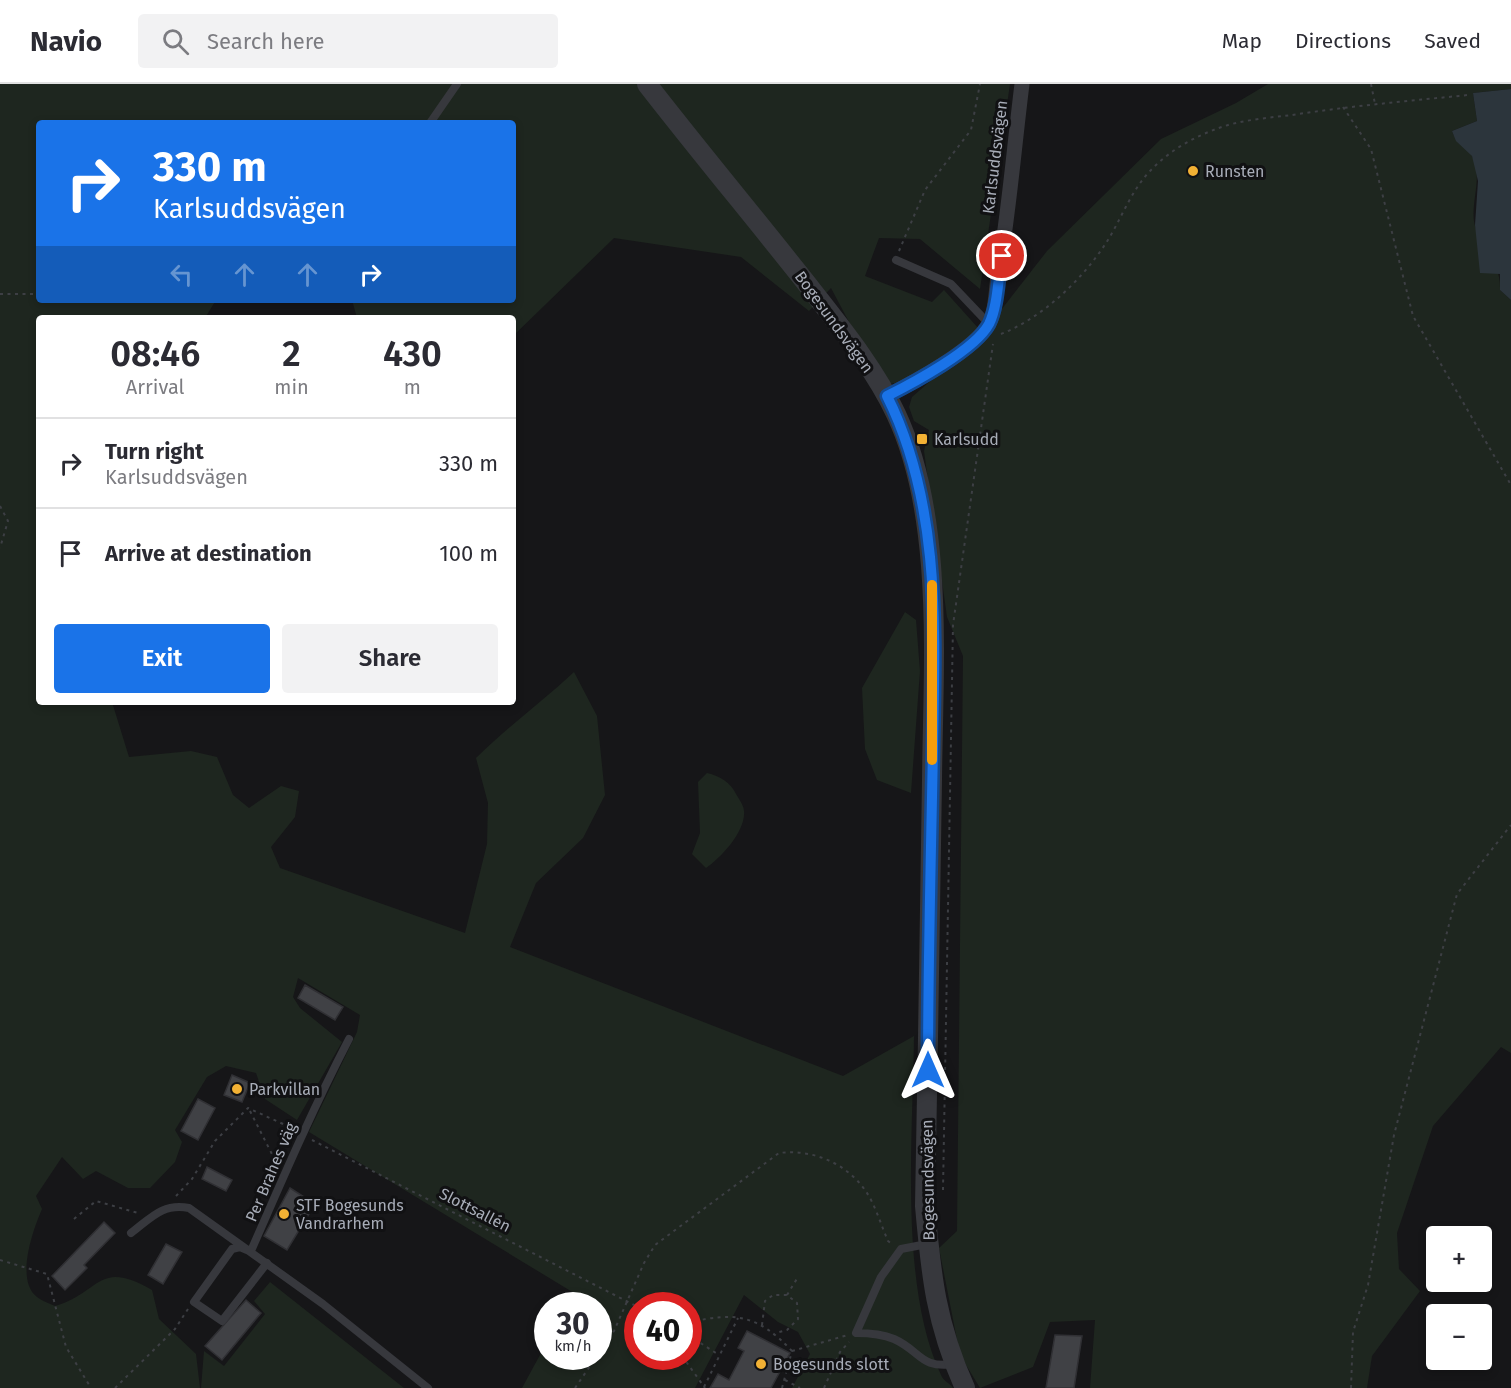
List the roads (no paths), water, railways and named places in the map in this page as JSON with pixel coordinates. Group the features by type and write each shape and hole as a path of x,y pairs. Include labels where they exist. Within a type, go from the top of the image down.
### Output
{"street":[{"name":"Bogesundsvägen","path":"647,84 827,310 887,396 905,437 918,479 927,525 932,580 934,689 925,1206 935,1302 954,1364 965,1388"},
{"name":"Karlsuddsvägen","path":"991,329 1022,84"},
{"path":"887,396 919,380 991,329"}],"lane":[{"path":"432,120 458,84"},
{"path":"896,260 951,284 991,329"},
{"name":"Per Brahes väg","path":"251,1251 285,1179 301,1134 349,1039"},
{"name":"Per Brahes väg","path":"132,1233 156,1214 174,1205 189,1208 267,1263 428,1388"},
{"path":"928,1244 901,1249 880,1276 856,1333 875,1333 895,1339 926,1364 941,1366 954,1364"},
{"path":"251,1251 240,1247 232,1249 194,1302 222,1321 267,1263"}],"place":[{"name":"Runsten","path":"1193,171"},
{"name":"Karlsudd","path":"922,439"},
{"name":"Parkvillan","path":"237,1089"},
{"name":"STF Bogesunds Vandrarhem","path":"284,1214"},
{"name":"Bogesunds slott","path":"761,1364"}]}
